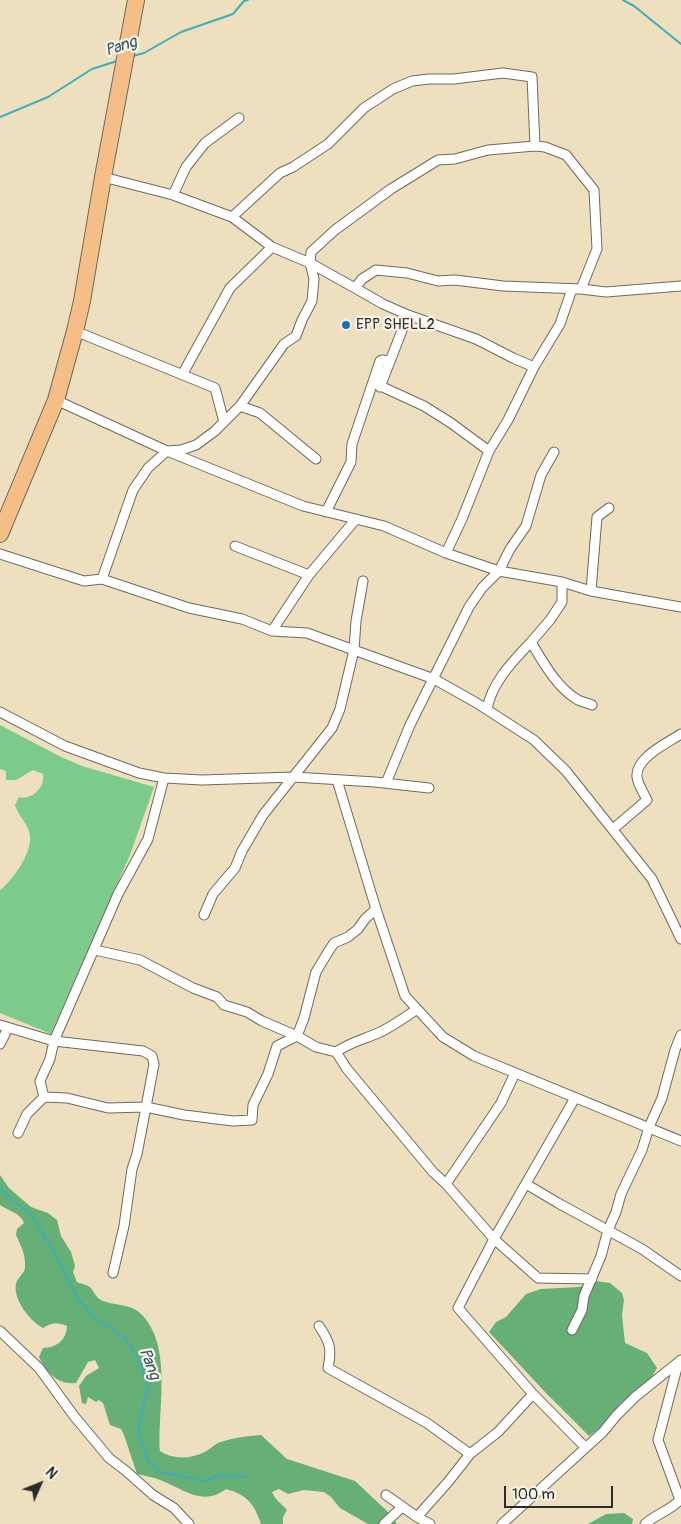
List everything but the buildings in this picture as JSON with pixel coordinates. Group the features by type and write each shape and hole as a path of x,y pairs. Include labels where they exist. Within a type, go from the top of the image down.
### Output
{"highway":[{"path":"0,534 56,400 75,331 136,0"}],"street":[{"path":"232,217 280,173 293,167 328,144 364,108 380,96 412,80 454,79 503,73 532,77 535,146"},
{"path":"173,195 186,168 204,143 239,118"},
{"path":"102,579 133,490 148,468 167,451 181,450 196,445 224,422 240,406 284,344 296,336 312,300 314,279 310,263 312,252 335,230 391,189 438,160 455,159 488,150 545,146 566,155 594,190 597,249 560,324 534,367 508,420 489,451 462,519 446,553"},
{"path":"103,177 173,195 232,217 272,247 310,263 383,304 476,339 534,367"},
{"path":"182,375 230,288 272,247"},
{"path":"355,288 362,279 376,270 407,273 438,282 455,280 503,286 606,292 681,286"},
{"path":"326,512 351,462 352,444 377,385 380,361 390,361 408,315"},
{"path":"75,331 215,388 224,422"},
{"path":"377,385 424,406 489,451"},
{"path":"56,400 167,451 303,506 384,526 446,553 499,571 562,582 591,591 681,607"},
{"path":"240,406 260,414 316,459"},
{"path":"386,783 410,725 469,607 482,588 499,571 510,549 526,526 541,475 554,452"},
{"path":"591,591 597,517 609,508"},
{"path":"272,631 309,575 356,520"},
{"path":"235,546 309,575"},
{"path":"0,554 84,581 102,579 189,608 242,619 272,631 307,633 434,679 487,709 534,740 566,771 652,879 681,939"},
{"path":"204,915 213,894 235,868 242,850 263,815 332,728 340,709 354,650 356,620 363,581"},
{"path":"487,709 496,684 550,620 562,602 562,582"},
{"path":"531,642 542,662 565,690 578,700 592,705"},
{"path":"0,712 66,746 139,773 164,778 202,780 294,778 386,783 429,788"},
{"path":"613,829 647,800 637,779 637,769 649,755 681,734"},
{"path":"44,1097 40,1081 50,1058 54,1041 118,894 148,839 164,778"},
{"path":"337,780 376,909 405,996 443,1037 474,1056 681,1141"},
{"path":"18,1133 22,1121 27,1114 44,1097 67,1098 108,1108 146,1106 184,1116 233,1121 252,1120 253,1105 268,1074 277,1046 297,1036 304,1018 316,972 334,943 348,937 358,929 376,909"},
{"path":"95,950 140,960 193,988 217,997 224,1004 247,1012 316,1047 336,1052 347,1069 400,1134 494,1240 538,1278 592,1279"},
{"path":"336,1052 347,1044 377,1034 398,1023 417,1009"},
{"path":"0,1044 4,1027 54,1041 143,1051 152,1056 154,1064 137,1154 132,1169 124,1226 113,1273"},
{"path":"572,1330 582,1310 584,1296 601,1256 621,1194 642,1150 662,1098 681,1035"},
{"path":"446,1184 501,1103 515,1073"},
{"path":"575,1098 494,1240 458,1308 532,1394 585,1447"},
{"path":"526,1184 558,1204 642,1249 681,1276"},
{"path":"320,1326 327,1338 332,1353 328,1368 427,1423 470,1454"},
{"path":"0,1331 39,1368 74,1416 109,1458 153,1495 174,1508 189,1524"},
{"path":"502,1524 603,1432 635,1397 679,1362"},
{"path":"645,1524 663,1514 680,1500 658,1440 679,1362"},
{"path":"417,1518 470,1454 498,1432 532,1394"},
{"path":"386,1495 417,1518 430,1524"},
{"path":"384,1524 402,1507"}],"green space":[{"path":"0,725 82,766 154,787 130,855 51,1034 0,1013 0,890 21,866 30,843 28,828 15,805 19,797 29,797 40,788 43,774 33,770 16,780 6,780 6,771 0,769"},
{"path":"0,1175 9,1188 31,1207 48,1213 57,1220 61,1236 71,1252 75,1266 73,1272 77,1282 90,1287 98,1298 103,1301 130,1307 140,1313 150,1326 157,1342 162,1379 160,1451 182,1458 205,1452 223,1441 261,1435 287,1459 355,1481 387,1511 397,1524 368,1524 340,1508 324,1492 304,1490 288,1494 279,1489 272,1492 287,1510 283,1517 283,1524 261,1524 256,1511 249,1501 233,1491 226,1489 209,1496 193,1495 157,1479 137,1474 124,1435 121,1429 110,1425 103,1403 99,1400 96,1402 88,1397 86,1404 82,1403 79,1386 86,1376 99,1368 95,1360 88,1362 76,1383 69,1383 58,1380 53,1376 45,1368 39,1357 43,1348 56,1345 63,1339 67,1326 55,1323 43,1328 28,1315 17,1297 16,1284 25,1268 25,1259 16,1235 17,1229 24,1223 17,1214 0,1205"},
{"path":"596,1281 610,1283 622,1293 624,1300 622,1315 625,1343 647,1353 657,1368 649,1382 622,1402 600,1428 589,1436 489,1332 496,1322 506,1317 526,1294 541,1289 579,1287"},
{"path":"624,1513 633,1519 632,1524 588,1524 606,1514"}],"waterway":[{"name":"Pang","path":"133,56 144,53 181,32 233,14 244,1 248,0"},
{"name":"Pang","path":"623,0 634,6 681,44"},
{"name":"Pang","path":"0,117 48,97 92,69 117,61"},
{"name":"Pang","path":"0,1188 35,1220 79,1300 95,1318 125,1338 138,1357 148,1385 138,1432 149,1463 161,1472 207,1481 219,1475 246,1477"}],"place":[{"name":"EPP SHELL2","path":"346,325"}]}
